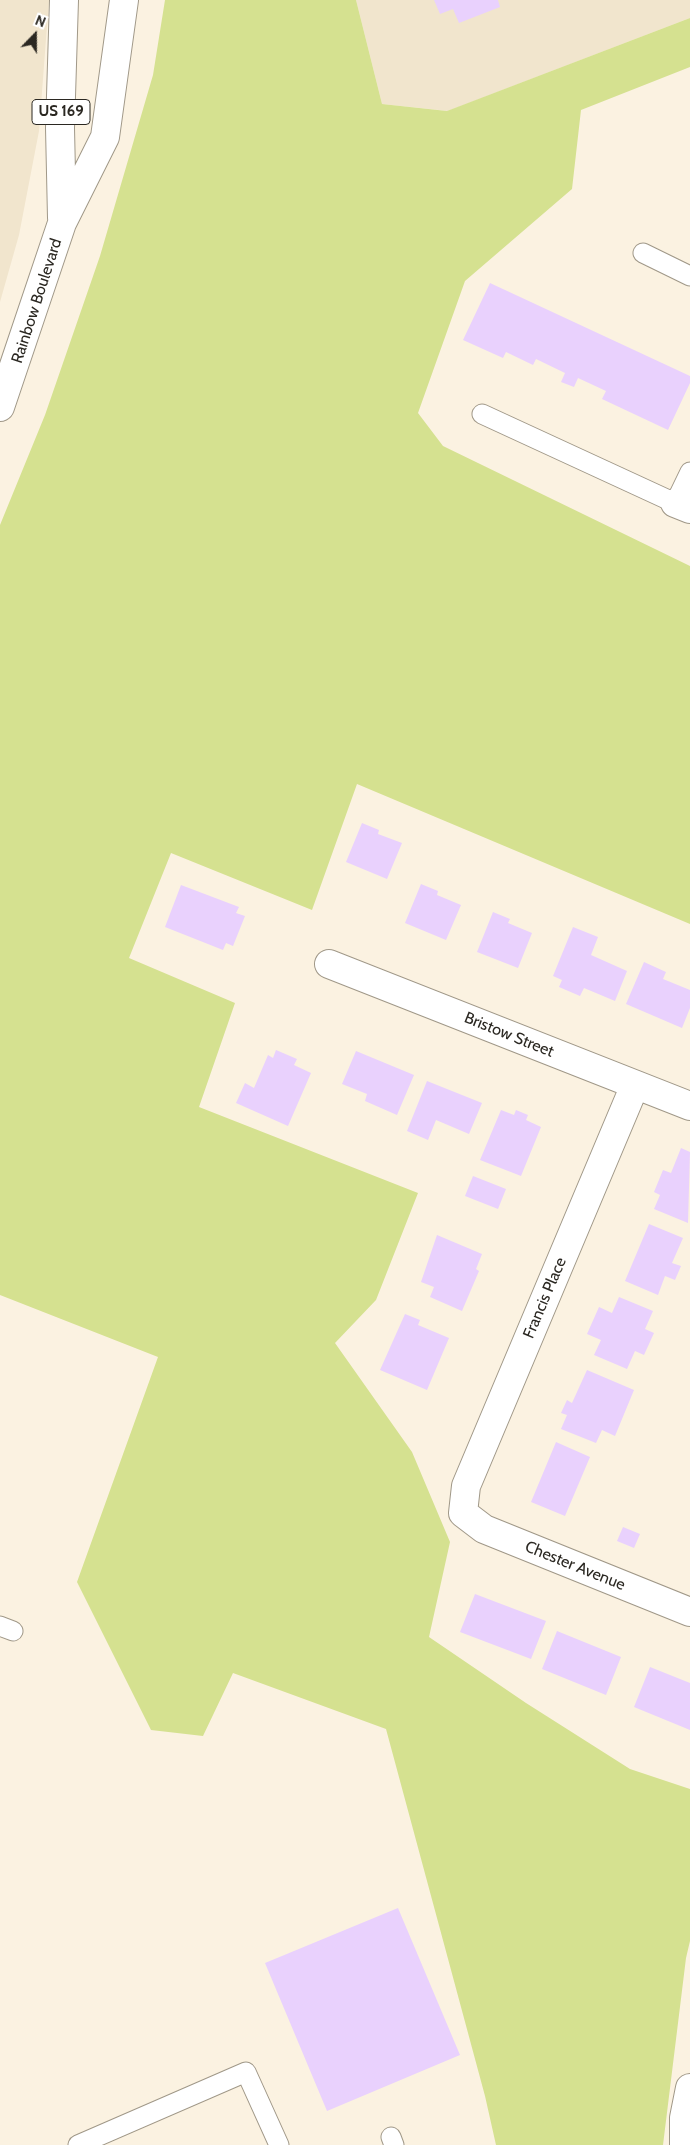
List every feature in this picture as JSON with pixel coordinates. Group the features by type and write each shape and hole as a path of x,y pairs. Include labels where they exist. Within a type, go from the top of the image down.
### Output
{"street":[{"name":"Rainbow Boulevard","path":"62,223 60,128 64,0"},
{"name":"Rainbow Boulevard","path":"0,407 62,223 105,138 124,0"},
{"name":"Bristow Street","path":"329,964 690,1106"},
{"name":"Francis Place","path":"463,1513 466,1486 635,1085"},
{"name":"Chester Avenue","path":"463,1513 484,1529 690,1612"},
{"path":"684,2145 690,2088"}],"lane":[{"path":"643,253 690,276"},
{"path":"482,414 683,506 690,472"},
{"path":"78,2145 246,2072 279,2145"}],"shaded area":[{"path":"0,0 49,0 39,131 19,235 0,302"},
{"path":"356,0 690,0 690,18 448,111 382,104"}],"green space":[{"path":"165,0 356,0 382,104 447,111 690,18 690,67 581,110 572,189 465,281 418,413 443,446 690,566 690,924 357,784 312,910 171,853 129,958 235,1003 199,1107 418,1193 376,1300 335,1343 412,1452 450,1542 429,1637 526,1703 630,1769 690,1789 690,1941 686,1958 663,2145 496,2145 485,2096 386,1729 233,1673 203,1736 151,1730 77,1582 158,1357 0,1295 0,525 45,415 100,256 153,75"}],"building":[{"path":"434,0 498,0 500,7 459,23 453,9 440,14"},
{"path":"490,283 690,376 690,383 668,430 602,399 606,391 578,378 574,387 561,382 565,373 536,359 533,365 506,352 503,358 463,340"},
{"path":"362,823 379,830 378,834 402,843 387,879 346,862"},
{"path":"421,884 438,891 437,895 461,905 446,940 405,923"},
{"path":"181,885 239,907 236,913 245,916 233,946 226,943 223,950 165,927"},
{"path":"493,912 510,919 508,923 532,933 518,968 477,952"},
{"path":"573,927 598,937 591,955 627,971 615,1001 584,988 580,996 559,987 562,980 553,976"},
{"path":"644,962 666,972 663,979 690,990 690,1008 682,1028 626,1004"},
{"path":"276,1050 297,1059 294,1065 311,1073 288,1126 236,1103 245,1083 254,1088 268,1055 273,1058"},
{"path":"356,1051 414,1075 397,1115 365,1101 367,1094 342,1084"},
{"path":"427,1081 482,1103 469,1134 436,1120 428,1140 407,1131"},
{"path":"501,1110 514,1115 516,1110 528,1115 526,1120 541,1127 521,1176 480,1160"},
{"path":"681,1148 690,1152 688,1223 654,1209 660,1195 654,1192 663,1170 671,1173"},
{"path":"473,1176 506,1189 498,1209 465,1196"},
{"path":"649,1224 683,1238 672,1263 681,1266 675,1280 665,1276 658,1295 625,1281"},
{"path":"437,1235 482,1254 476,1269 479,1271 462,1311 430,1297 434,1287 421,1282"},
{"path":"619,1297 653,1311 645,1329 654,1333 644,1355 635,1351 627,1369 594,1355 601,1340 587,1334 599,1307 612,1313"},
{"path":"405,1314 420,1320 418,1325 449,1338 427,1390 380,1370"},
{"path":"587,1370 634,1390 615,1436 602,1430 596,1443 561,1429 567,1415 561,1413 567,1400 572,1403"},
{"path":"556,1442 590,1457 565,1516 531,1502"},
{"path":"623,1527 640,1534 634,1548 617,1541"},
{"path":"475,1594 546,1621 531,1659 460,1632"},
{"path":"557,1631 621,1657 606,1695 542,1669"},
{"path":"650,1667 690,1683 690,1730 634,1707"},
{"path":"398,1908 460,2055 327,2111 265,1963"}]}
